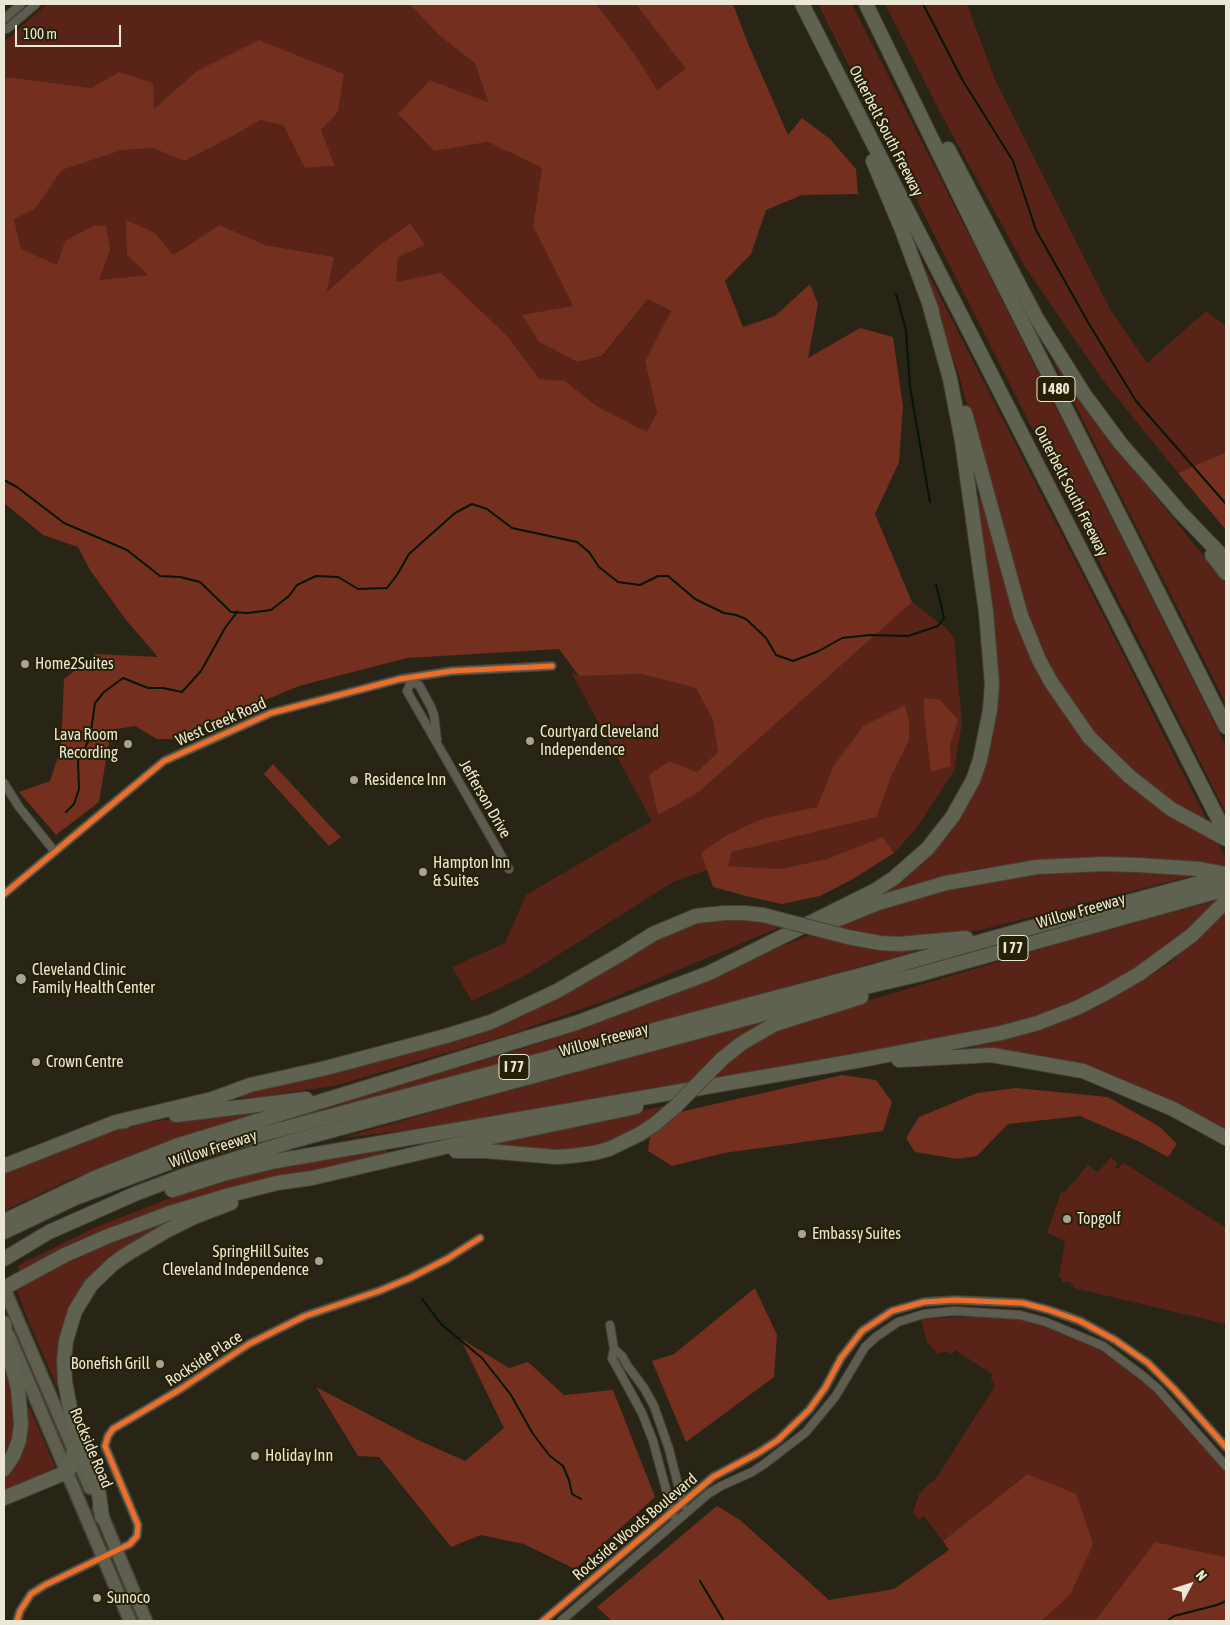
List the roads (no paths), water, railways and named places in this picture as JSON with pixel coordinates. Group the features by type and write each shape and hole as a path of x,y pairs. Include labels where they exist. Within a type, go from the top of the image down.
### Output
{"highway":[{"name":"Outerbelt South Freeway","path":"802,4 1226,834"},
{"name":"Outerbelt South Freeway","path":"866,4 984,246 1226,726"},
{"path":"889,50 930,116 1037,319 1084,394 1116,437 1180,512 1226,560"},
{"path":"833,66 902,230 960,394 1016,597 1039,660 1076,720 1108,758 1150,794 1193,822 1226,839"},
{"path":"5,1225 97,1177 176,1146 576,1023 709,973 854,901 894,878 915,860 940,834 963,799 980,760 990,710 992,684 986,612 956,405 928,303"},
{"path":"1180,512 1226,574"},
{"path":"746,953 781,942 894,898 946,883 980,876 1037,867 1102,864 1200,869 1226,875"},
{"name":"Willow Freeway","path":"4,1259 49,1232 96,1210 137,1193 227,1161 839,994 917,975 1136,907 1226,875"},
{"name":"Willow Freeway","path":"5,1225 204,1150 876,971 1029,928 1226,889"},
{"path":"20,1250 46,1242 141,1200 194,1182 247,1168 320,1153 856,1061 1038,1023 1079,1007 1114,989 1165,956 1192,935 1226,902"},
{"path":"4,1166 116,1122 212,1099 250,1085 446,1036 490,1022 557,992 653,934 696,916 724,913 762,915 848,937 880,943 917,943 967,938 1029,928"},
{"path":"408,1157 467,1151 557,1157 594,1153 609,1149 640,1134 655,1124 676,1106 722,1059 742,1043 775,1024 857,998 917,975"},
{"path":"856,1061 992,1056 1083,1071 1173,1109 1226,1138"},
{"path":"116,1122 306,1099 383,1082"},
{"path":"4,1288 29,1273 106,1237 170,1213 255,1188 312,1178 449,1146 691,1095 721,1085"},
{"path":"102,1517 99,1494 73,1423 65,1382 64,1360 66,1341 70,1324 82,1298 96,1280 113,1264 166,1230 224,1205 312,1178"},
{"path":"4,1323 6,1342 18,1388 21,1424 19,1440 13,1456 4,1469"},
{"path":"4,1498 67,1472 71,1466 74,1450"}],"main road":[{"name":"Rockside Road","path":"4,1288 146,1621"},
{"name":"Rockside Road","path":"4,1323 130,1621"}],"street":[{"path":"4,19 21,4"},
{"path":"4,29 7,29 36,4"},
{"name":"West Creek Road","path":"4,894 165,760 271,713 400,679 410,680 452,671 552,666"},
{"name":"Jefferson Drive","path":"437,742 434,715 431,707 419,684 410,680 407,690 510,869"},
{"path":"4,783 19,807 55,852"},
{"name":"Rockside Place","path":"17,1621 20,1610 31,1594 130,1544 137,1536 138,1525 106,1446 108,1436 113,1429 179,1390 249,1344 305,1316 379,1291 410,1278 447,1259 480,1238"},
{"path":"946,1300 947,1312"},
{"name":"Rockside Woods Boulevard","path":"543,1621 713,1477 778,1440 808,1411 841,1358 862,1331 892,1311 924,1302 946,1300 1022,1303 1080,1321 1115,1340 1148,1363 1226,1447"},
{"name":"Rockside Woods Boulevard","path":"561,1621 708,1494 763,1465 806,1432 835,1397 865,1347 898,1322 924,1314 947,1312 1020,1315 1046,1322 1103,1346 1158,1389 1226,1466"},
{"path":"610,1325 614,1349 612,1358 653,1441 671,1512 676,1522"},
{"path":"614,1349 622,1356 654,1406 663,1430 686,1514"},
{"path":"632,1396 644,1388"}],"waterway":[{"path":"923,4 963,81 1013,161 1036,230 1089,324 1136,401 1226,504"},
{"path":"896,294 906,330 910,387 930,502"},
{"path":"4,480 17,487 64,523 127,550 160,576 180,577 200,582 231,612 248,613 271,610 289,596 297,585 316,576 338,577 358,589 387,588 409,554 455,513 472,504 487,509 512,528 577,542 589,552 599,567 618,582 640,585 658,576 668,576 695,599 724,613 746,619 766,638 776,655 793,661 819,651 842,638 870,635 908,636 938,626 944,618 936,584"},
{"path":"66,812 74,804 79,789 78,761 90,738 95,703 104,692 123,678 148,688 163,688 182,692 201,671 225,628 237,612"},
{"path":"422,1299 441,1324 482,1358 511,1395 533,1434 550,1456 563,1466 572,1494 581,1499"},
{"path":"700,1581 724,1621"},
{"path":"1167,1621 1174,1616 1226,1601"}],"place":[{"name":"Home2Suites","path":"25,664"},
{"name":"Courtyard Cleveland Independence","path":"530,741"},
{"name":"Lava Room Recording","path":"128,744"},
{"name":"Residence Inn","path":"354,780"},
{"name":"Hampton Inn & Suites","path":"423,872"},
{"name":"Cleveland Clinic Family Health Center","path":"21,979"},
{"name":"Crown Centre","path":"36,1062"},
{"name":"Topgolf","path":"1067,1219"},
{"name":"Embassy Suites","path":"802,1234"},
{"name":"SpringHill Suites Cleveland Independence","path":"319,1261"},
{"name":"Bonefish Grill","path":"160,1364"},
{"name":"Holiday Inn","path":"255,1456"},
{"name":"Sunoco","path":"97,1598"}]}
